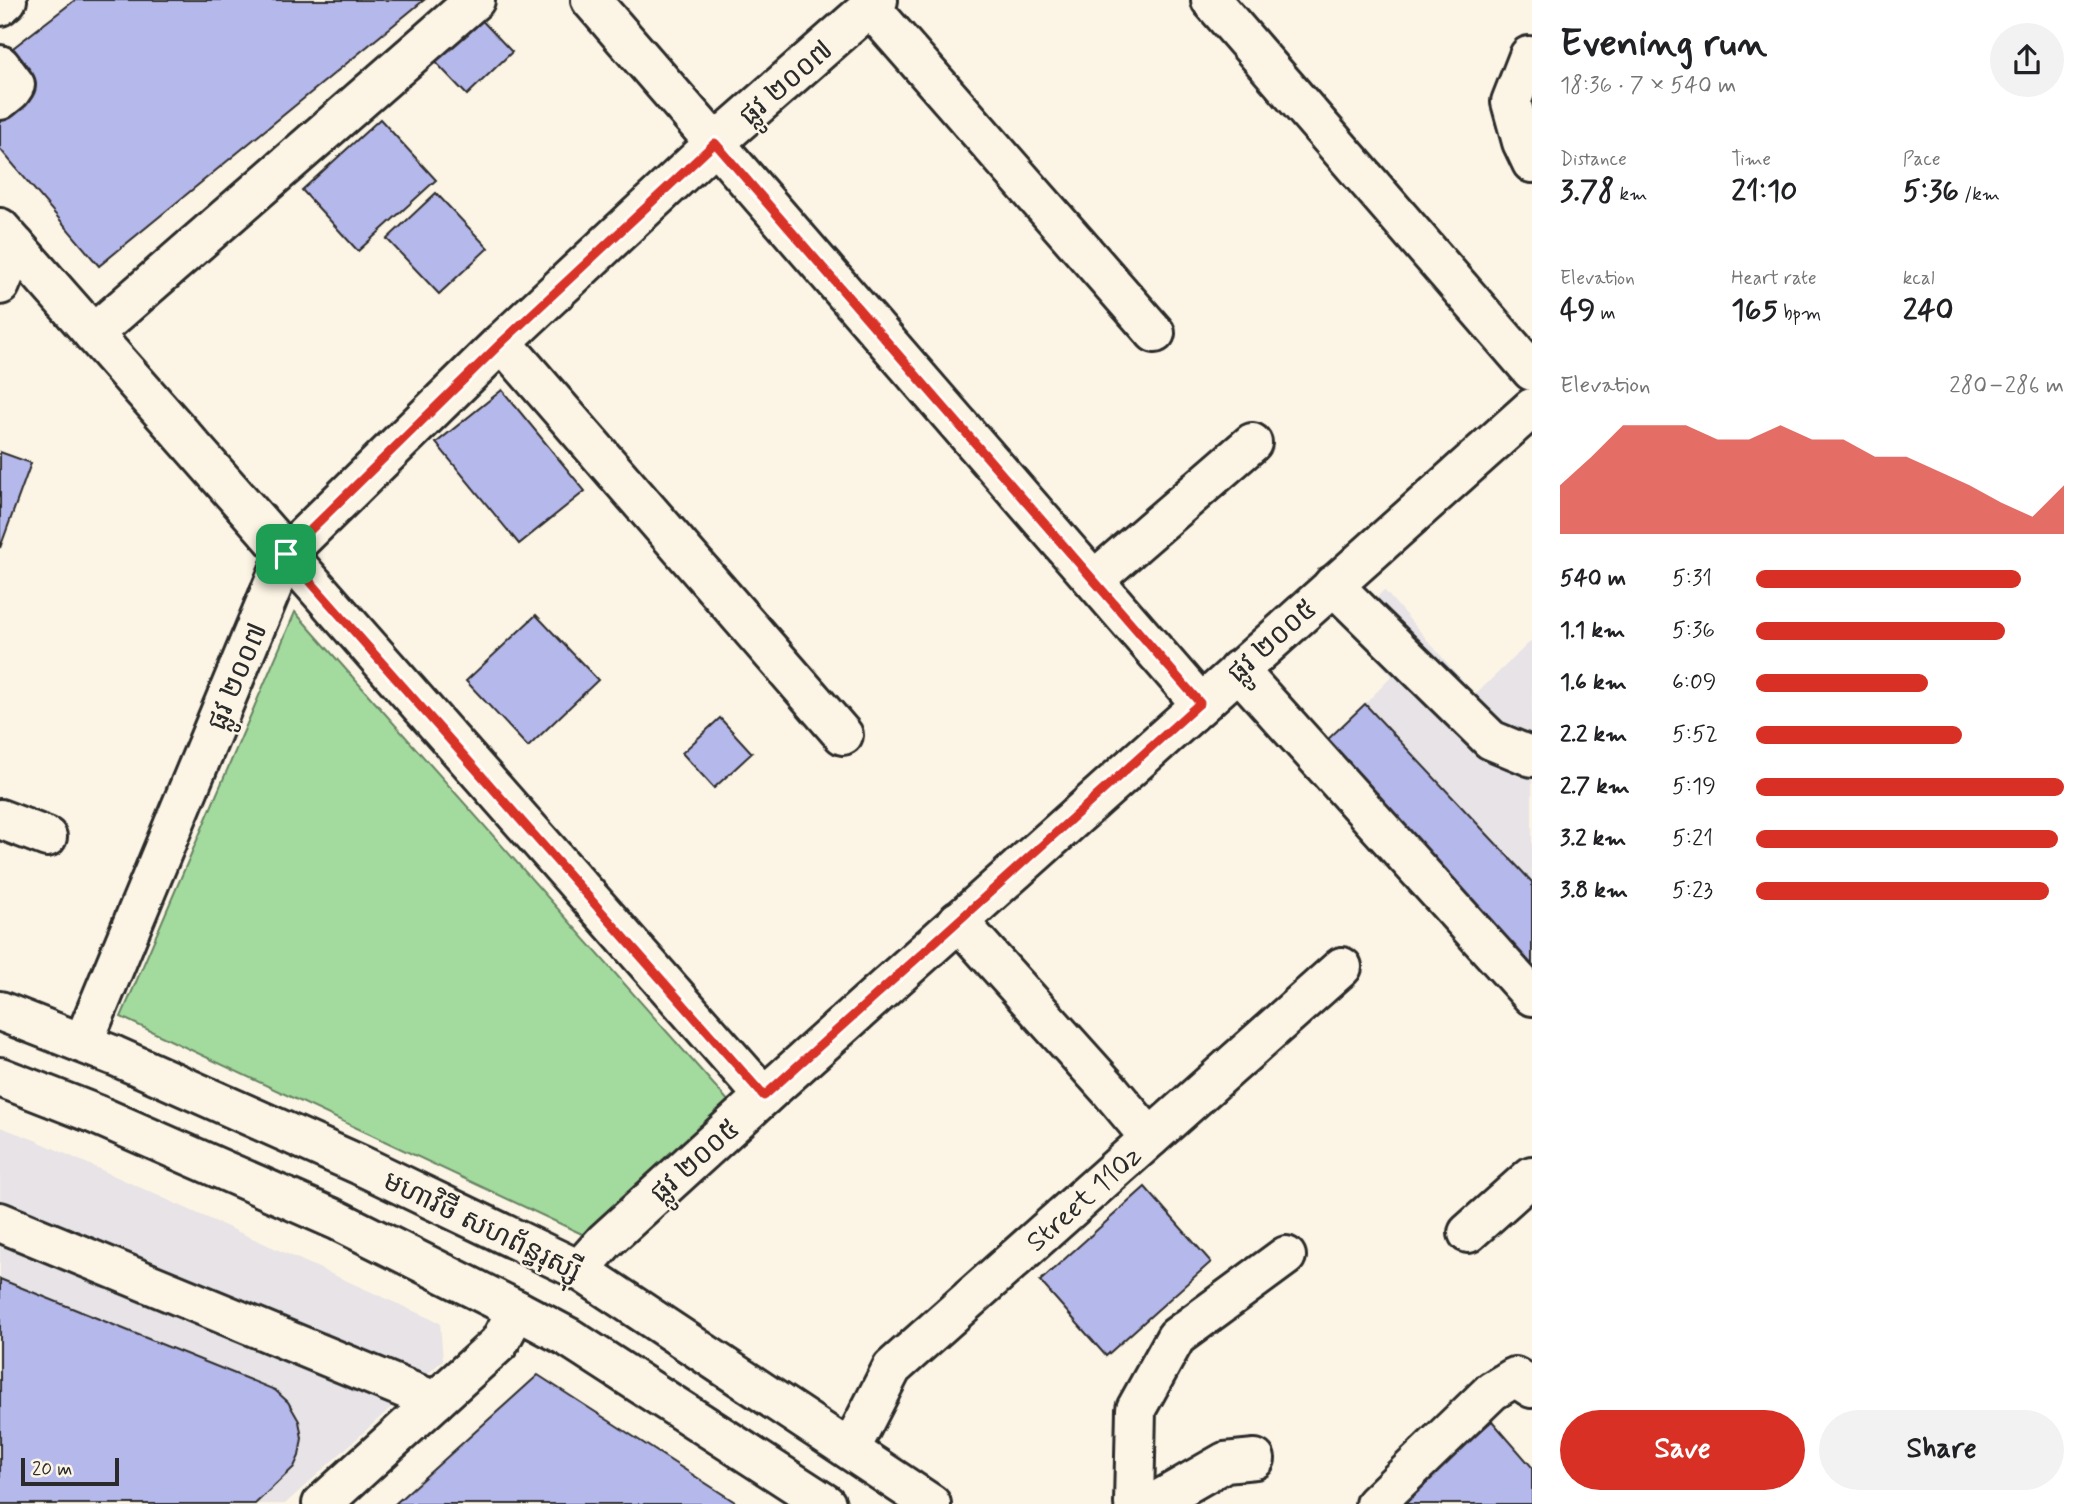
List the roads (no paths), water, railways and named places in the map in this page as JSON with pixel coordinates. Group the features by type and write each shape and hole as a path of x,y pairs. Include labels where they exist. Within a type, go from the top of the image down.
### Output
{"main road":[{"path":"0,6 7,0"},
{"path":"93,334 475,0"},
{"path":"591,0 1200,703"},
{"path":"1210,0 1532,372"},
{"path":"874,3 1155,333"},
{"name":"ផ្លូវ ២០០៧","path":"83,1042 286,554 502,342 715,143 874,3"},
{"path":"1529,56 1511,102 1521,142 1532,163"},
{"path":"0,65 15,85 0,100"},
{"path":"8,237 764,1096"},
{"path":"0,285 8,237"},
{"path":"502,342 843,735"},
{"name":"ផ្លូវ ២០០៥","path":"579,1270 605,1241 764,1096 1532,408"},
{"path":"1094,580 1252,443"},
{"path":"1333,585 1492,740 1532,757"},
{"path":"1238,670 1532,996"},
{"path":"0,819 47,838"},
{"path":"958,921 1110,1089 1150,1138"},
{"name":"Street 110z","path":"850,1450 892,1368 1342,967"},
{"name":"មហាវិថី សហព័ន្ធរុស្ស៊ី","path":"0,1011 83,1042 360,1165 579,1270 931,1504"},
{"path":"0,1077 94,1114 337,1220 517,1310 568,1337 826,1504"},
{"path":"1468,1233 1532,1176"},
{"path":"0,1223 435,1401"},
{"path":"1135,1504 1136,1409 1176,1337 1286,1256"},
{"path":"322,1504 499,1343 517,1310"},
{"path":"1375,1504 1492,1391 1515,1377 1532,1388"},
{"path":"1152,1504 1225,1462 1255,1459"}]}
